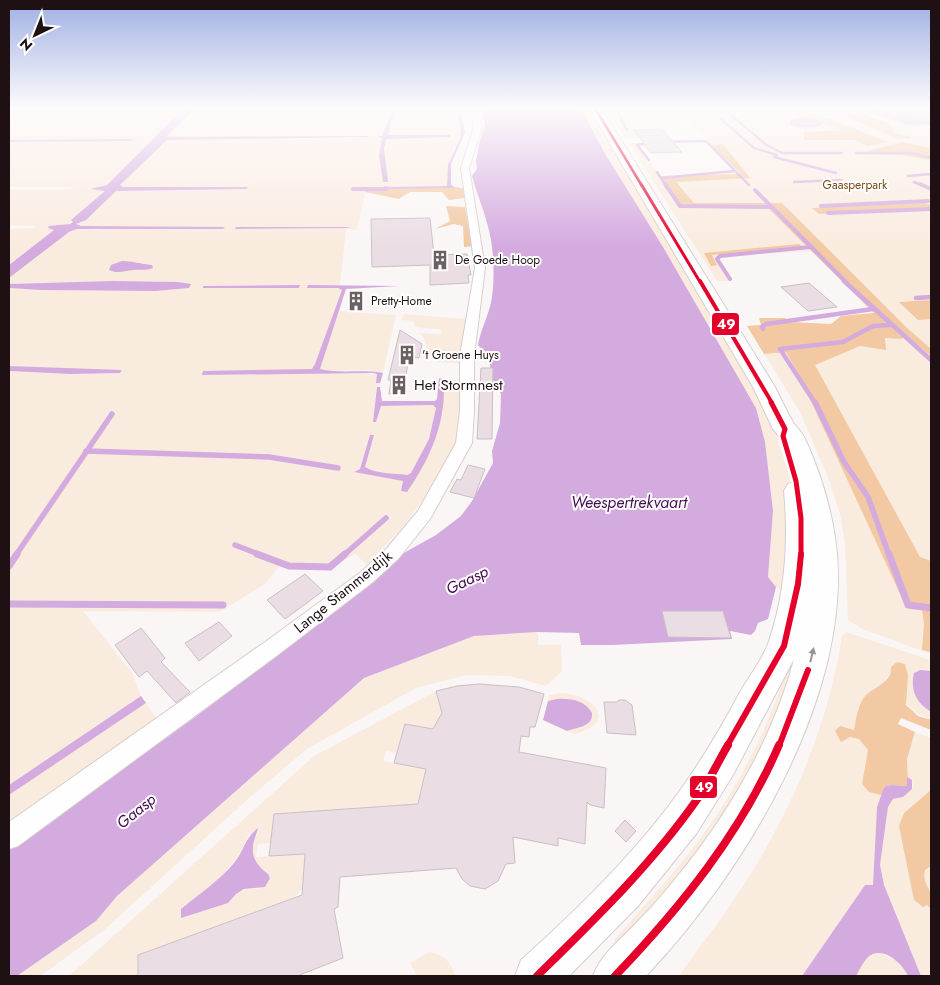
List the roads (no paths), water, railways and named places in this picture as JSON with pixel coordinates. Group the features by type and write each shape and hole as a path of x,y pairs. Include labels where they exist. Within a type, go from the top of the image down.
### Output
{"main road":[{"path":"616,976 632,961 706,873 758,792 783,740 802,691 817,630 823,578 815,501 793,438 785,429 764,387 623,154"},
{"path":"537,976 609,906 660,847 698,797 784,646 798,584 801,540 801,518 796,481 783,436 785,429"}],"street":[{"name":"Lange Stammerdijk","path":"9,837 272,648 367,577 393,553 424,516 464,443 467,356 480,268 465,168 469,154"}],"water":[{"path":"138,154 152,154 120,185 123,187 248,187 247,189 116,191 86,220 76,224 81,226 225,227 223,229 77,229 69,232 9,278 9,265 54,230 48,228 49,226 73,222 71,220 105,191 90,189 107,185"},
{"path":"385,154 388,182 383,182 379,155"},
{"path":"453,154 455,154 451,164 451,185 454,186 453,188 385,189 384,186 447,186 448,165"},
{"name":"Weespertrekvaart","path":"477,154 605,154 663,247 756,408 765,442 773,511 768,577 776,587 768,619 758,623 751,635 730,631 732,639 613,645 538,645 537,632 474,636 364,678 117,896 96,921 17,976 9,976 9,850 194,718 363,590 402,554 436,535 461,516 472,501 493,463 492,451 500,423 501,394 492,379 489,357 478,345 491,303 493,260 489,232 472,176 477,169"},
{"path":"236,227 352,227 235,229"},
{"path":"122,261 152,265 153,268 118,272 109,270 111,265"},
{"path":"112,281 178,282 191,284 189,288 155,291 9,288 9,284"},
{"path":"300,285 299,288 203,288 203,286"},
{"path":"308,285 399,286 346,289 320,369 383,373 380,383 376,383 377,374 373,373 202,375 203,371 312,369 342,290 338,288 307,288"},
{"path":"9,366 122,370 120,373 70,374 9,371"},
{"path":"439,378 443,379 444,394 440,424 430,452 407,492 401,491 403,481 354,472 360,469 370,435 374,435 365,467 385,473 407,475 411,473 429,439 436,408 433,405 381,406 376,422 373,422 377,387 380,387 382,401 435,401 437,399"},
{"path":"920,670 931,671 931,712 915,696 913,685 914,673"},
{"path":"141,696 146,703 9,795 9,785"},
{"path":"557,699 572,700 585,705 592,713 592,718 584,726 567,731 543,720 548,701"},
{"path":"907,777 912,780 912,789 903,797 893,799 888,807 880,865 884,885 921,976 908,976 894,959 878,953 868,958 856,976 802,976 865,885 873,885 877,807 886,786 907,786"},
{"path":"258,828 253,844 253,854 257,863 270,878 265,887 244,889 236,894 228,903 181,918 181,909 216,881 234,863 247,840"}],"waterway":[{"path":"644,154 649,160"},
{"path":"719,154 749,185"},
{"path":"774,154 777,155 774,157 836,173"},
{"path":"915,154 931,158"},
{"path":"661,178 735,171"},
{"path":"657,172 666,186"},
{"path":"908,176 931,174"},
{"path":"794,182 841,180"},
{"path":"914,182 923,186"},
{"path":"665,184 680,206 772,207"},
{"path":"920,184 931,189"},
{"path":"353,189 386,189"},
{"path":"755,190 772,207"},
{"path":"821,206 928,201"},
{"path":"772,207 846,282"},
{"path":"828,213 931,209"},
{"path":"730,279 717,259 720,256 810,247"},
{"path":"844,281 931,360"},
{"path":"916,298 931,297"},
{"path":"763,329 762,327 766,324 873,309"},
{"path":"815,403 780,349 843,342 873,326 890,325"},
{"path":"815,402 844,462 868,497 889,555"},
{"path":"87,451 112,414"},
{"path":"16,555 87,451"},
{"path":"87,451 269,457 338,468"},
{"path":"344,555 386,518"},
{"path":"235,545 261,555"},
{"path":"9,566 17,554"},
{"path":"257,554 289,566 330,567 345,554"},
{"path":"889,554 908,605 931,608"},
{"path":"9,604 223,605"}],"place":[{"name":"De Goede Hoop","path":"440,260"},
{"name":"Pretty-Home","path":"356,301"},
{"name":"'t Groene Huys","path":"407,355"},
{"name":"Het Stormnest","path":"399,385"}],"park label":[{"name":"Gaasperpark","path":"855,185"}],"water label":[{"name":"Gaasp","path":"467,580"},
{"name":"Gaasp","path":"136,811"}]}
